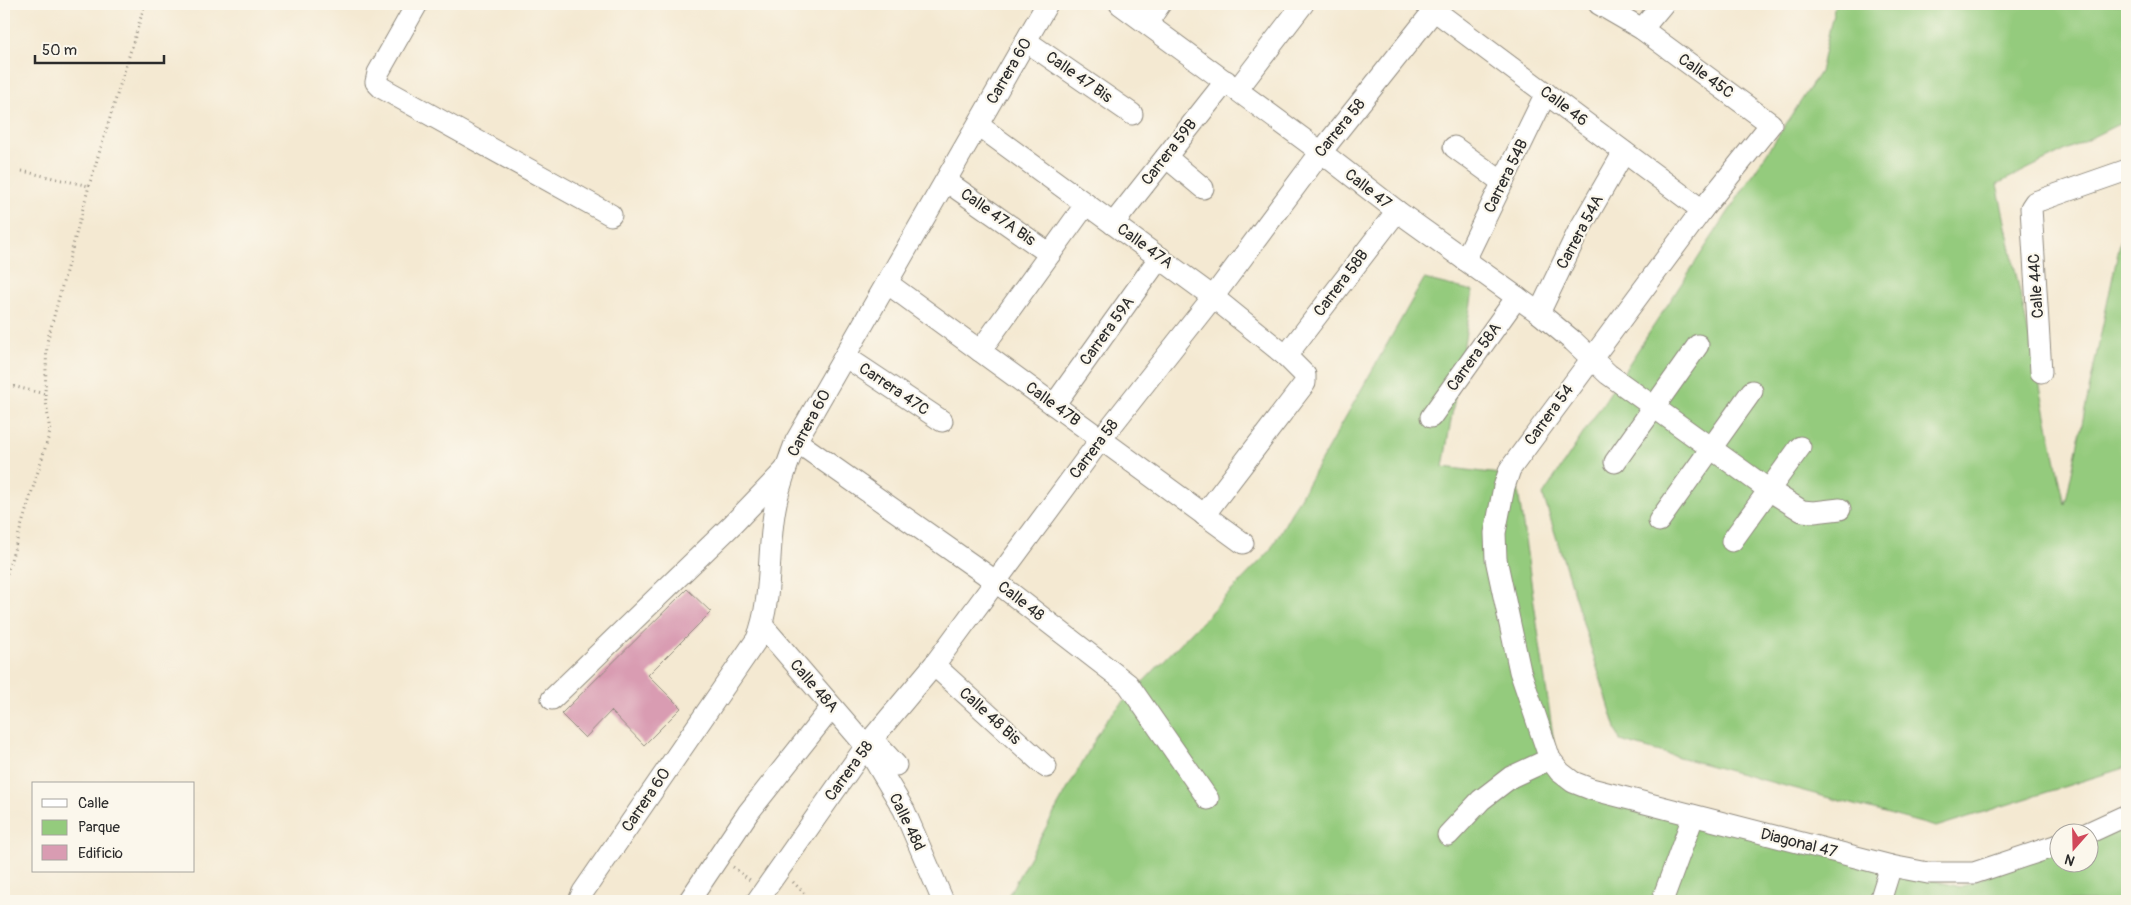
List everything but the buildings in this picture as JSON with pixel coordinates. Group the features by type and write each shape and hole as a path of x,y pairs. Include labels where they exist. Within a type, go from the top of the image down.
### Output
{"street":[{"path":"417,4 378,73 376,82 382,88 611,215"},
{"name":"Carrera 60","path":"579,901 583,892 757,639 762,625 775,508 796,441 846,357 1047,4"},
{"name":"Calle 47","path":"1120,4 1517,297 1573,341 1608,374 1769,490 1802,510 1814,512 1840,509"},
{"path":"1147,23 1160,4"},
{"path":"1231,86 1303,4"},
{"name":"Calle 45C","path":"1599,4 1642,29 1771,124"},
{"path":"1642,29 1663,4"},
{"name":"Calle 46","path":"1434,6 1702,210"},
{"name":"Carrera 58","path":"761,896 869,742 934,665 1101,439 1213,297 1321,152 1434,6"},
{"name":"Calle 47 Bis","path":"1026,41 1132,114"},
{"name":"Carrera 59B","path":"1113,224 1166,157 1231,86"},
{"name":"Carrera 54B","path":"1465,260 1546,93"},
{"name":"Carrera 54","path":"1550,758 1520,671 1496,559 1495,532 1504,487 1510,469 1590,358 1702,210 1771,124"},
{"name":"Calle 47A","path":"978,125 1213,297 1286,356 1305,375 1305,383 1204,514"},
{"path":"1454,147 1502,182"},
{"name":"Carrera 54A","path":"1538,313 1578,232 1624,152"},
{"path":"1166,157 1203,188"},
{"name":"Calle 44C","path":"2042,372 2031,208 2035,202 2127,170"},
{"name":"Calle 47A Bis","path":"946,181 1050,254"},
{"path":"980,351 1086,204"},
{"name":"Carrera 58B","path":"1286,356 1397,210"},
{"name":"Carrera 59A","path":"1054,405 1160,257"},
{"name":"Calle 47B","path":"887,283 1243,543"},
{"name":"Carrera 58A","path":"1431,417 1517,297"},
{"path":"1615,462 1698,345"},
{"name":"Carrera 47C","path":"846,357 942,421"},
{"path":"1659,521 1752,391"},
{"name":"Calle 48","path":"796,441 995,581 1128,684 1208,799"},
{"path":"1732,541 1800,447"},
{"path":"552,698 733,524 786,469"},
{"name":"Calle 48A","path":"762,625 832,707 869,742"},
{"name":"Calle 48 Bis","path":"934,665 1046,767"},
{"path":"688,901 748,813 832,707"},
{"path":"869,742 896,765"},
{"name":"Calle 48d","path":"869,742 904,810 943,901"},
{"path":"1448,834 1481,800 1511,776 1550,758"},
{"name":"Diagonal 47","path":"1550,758 1560,772 1573,782 1591,789 1693,817 1891,866 1928,873 1974,873 2048,848"},
{"path":"2098,829 2127,816"},
{"path":"1662,901 1693,817"},
{"path":"1880,901 1891,866"}],"path":[{"path":"4,583 50,432 44,394 47,342 89,186 145,4"},
{"path":"22,170 89,186"},
{"path":"4,384 44,394"},
{"path":"719,857 761,896"},
{"path":"780,869 812,901"}],"green space":[{"path":"1835,4 2127,4 2127,120 1997,184 2065,505 2122,233 2127,232 2127,767 1936,827 1620,741 1543,495 1820,72"},
{"path":"1424,279 1473,291 1443,467 1516,476 1559,778 1692,819 1960,887 2048,851 2048,872 2098,872 2098,831 2127,819 2127,901 1005,901 1106,720 1269,552"}]}
